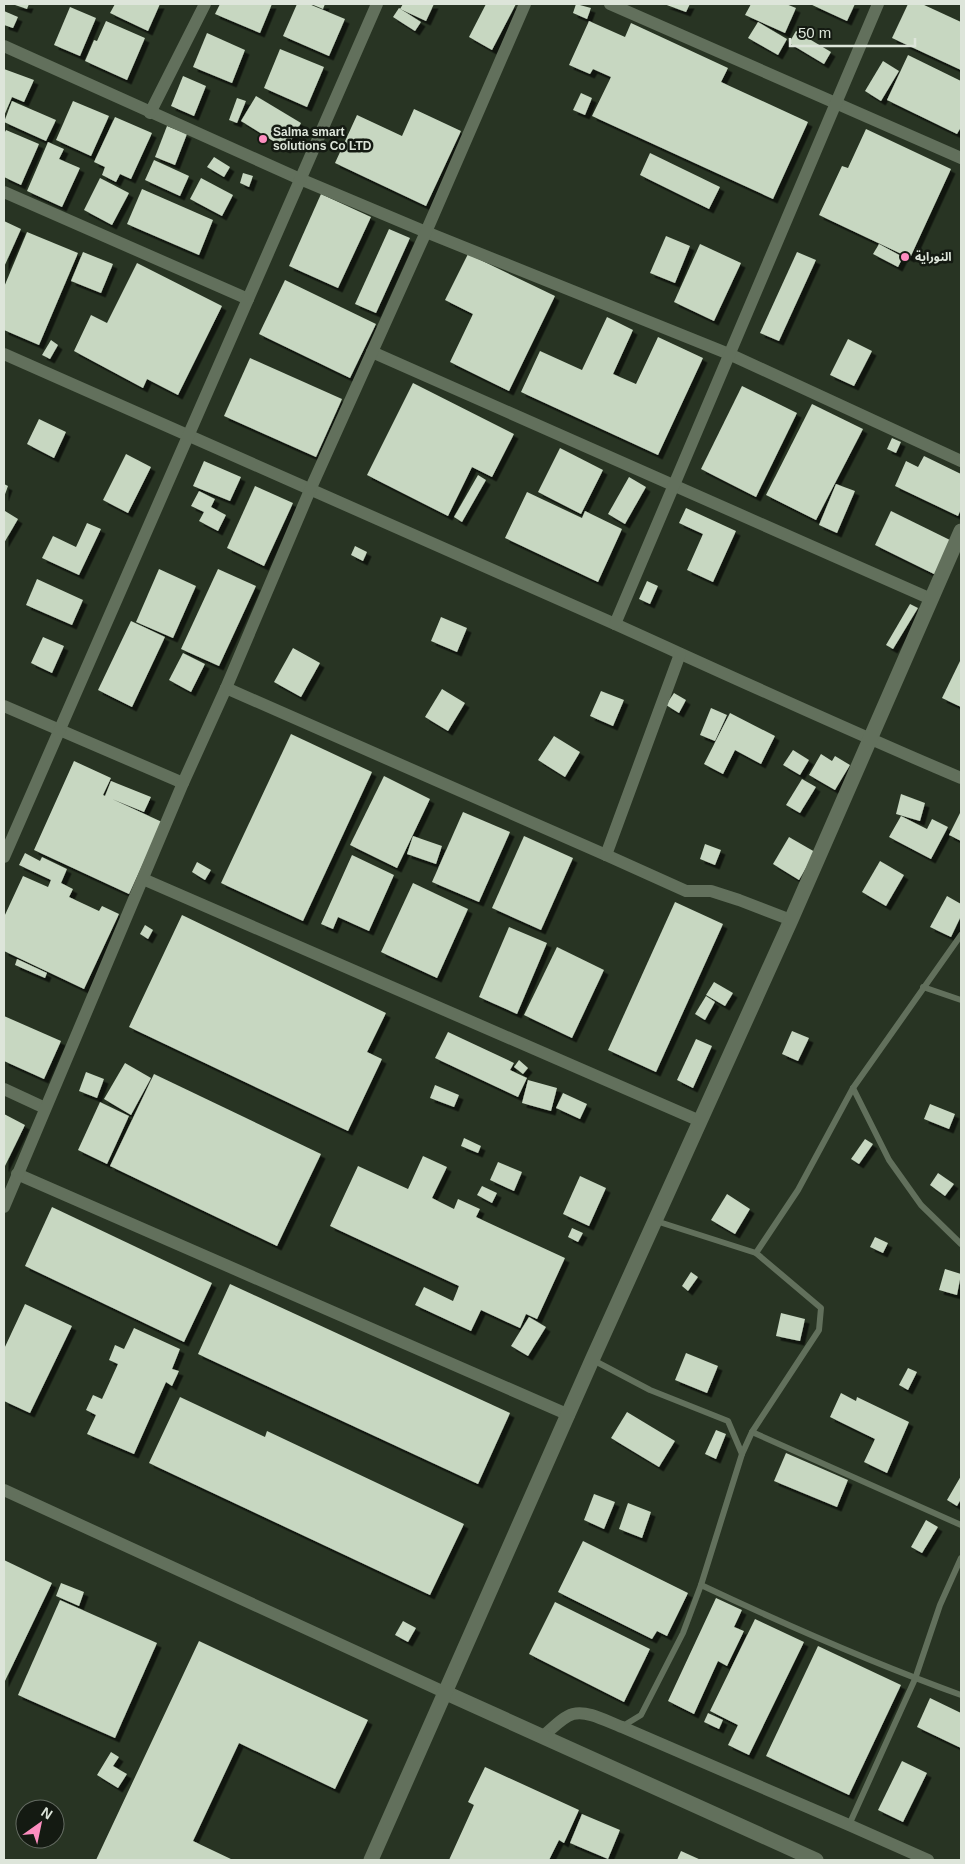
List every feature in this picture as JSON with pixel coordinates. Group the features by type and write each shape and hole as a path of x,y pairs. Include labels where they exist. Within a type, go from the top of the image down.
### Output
{"street":[{"path":"150,113 205,4"},
{"path":"4,857 377,4"},
{"path":"4,1207 183,783 226,688 310,490 526,4"},
{"path":"610,4 961,158"},
{"path":"615,624 878,4"},
{"path":"4,46 300,179 729,354 961,461"},
{"path":"4,192 248,299"},
{"path":"372,352 931,599"},
{"path":"4,354 188,437 615,624 869,739 961,778"},
{"path":"371,1860 592,1360 791,920 961,531"},
{"path":"606,855 680,654"},
{"path":"226,688 686,892 710,892 739,900 791,920"},
{"path":"4,706 183,783"},
{"path":"143,879 700,1121"},
{"path":"4,1089 45,1108"},
{"path":"17,1174 569,1415"},
{"path":"4,1490 796,1856 816,1860"},
{"path":"542,1737 572,1714 584,1714 622,1727 928,1860"}],"lane":[{"path":"756,1253 798,1190 853,1088 961,935"},
{"path":"924,987 961,1000"},
{"path":"853,1088 889,1160 921,1205 961,1244"},
{"path":"622,1727 642,1715 683,1633 701,1585 742,1454 752,1432 819,1330 821,1308 756,1253 656,1221"},
{"path":"592,1360 650,1390 728,1422 742,1454"},
{"path":"752,1432 961,1525"},
{"path":"849,1825 915,1679 940,1605 961,1558"},
{"path":"701,1585 796,1630 915,1679 961,1695"}],"building":[{"path":"12,4 29,4 27,9"},
{"path":"115,4 160,4 148,31 110,13"},
{"path":"220,4 272,4 260,33 215,14"},
{"path":"297,4 309,4 345,19 329,56 283,36"},
{"path":"311,4 325,4 323,9"},
{"path":"403,4 434,4 426,21 400,9"},
{"path":"486,4 516,4 492,50 469,37"},
{"path":"576,4 591,8 587,19 573,13"},
{"path":"664,4 690,4 686,12"},
{"path":"751,4 786,4 796,8 785,33 745,15"},
{"path":"810,4 855,4 847,21"},
{"path":"908,4 922,4 961,22 961,70 892,38"},
{"path":"70,7 96,18 80,56 54,45"},
{"path":"399,8 421,22 415,31 393,17"},
{"path":"4,11 18,17 13,28 4,25"},
{"path":"106,21 145,38 127,80 85,61 94,40 97,41"},
{"path":"589,21 625,37 631,23 728,68 721,82 808,122 773,199 592,116 611,77 593,69 590,74 569,65"},
{"path":"758,22 787,39 778,55 748,38"},
{"path":"796,31 831,52 824,64 789,43"},
{"path":"207,33 245,50 232,83 193,67"},
{"path":"280,49 324,67 307,107 264,88"},
{"path":"908,55 961,81 961,127 957,134 887,100"},
{"path":"883,61 899,71 881,101 865,91"},
{"path":"4,69 34,80 24,102 12,97 4,116"},
{"path":"183,76 206,86 194,116 171,106"},
{"path":"581,93 592,98 585,115 573,110"},
{"path":"256,96 301,123 286,149 241,121"},
{"path":"237,98 246,101 237,123 229,120"},
{"path":"12,101 56,120 46,141 4,122"},
{"path":"73,101 109,116 91,156 56,140"},
{"path":"414,109 461,131 426,206 335,163 357,115 402,136"},
{"path":"115,117 152,133 131,179 120,174 116,182 102,175 105,167 94,162"},
{"path":"167,126 187,134 175,165 155,157"},
{"path":"866,129 951,169 910,258 819,215 842,166 848,168"},
{"path":"6,130 39,144 21,185 4,177 4,134"},
{"path":"48,142 64,149 59,159 80,168 62,207 27,191"},
{"path":"650,153 720,187 709,209 640,175"},
{"path":"214,157 230,167 224,177 207,167"},
{"path":"154,160 189,176 180,196 145,180"},
{"path":"243,173 253,176 249,187 240,183"},
{"path":"100,178 129,193 112,225 84,210"},
{"path":"201,178 233,195 222,216 190,199"},
{"path":"142,189 213,220 199,255 127,224"},
{"path":"321,194 371,217 338,288 289,266"},
{"path":"4,221 21,229 4,267"},
{"path":"389,229 410,238 376,313 355,304"},
{"path":"27,232 78,253 39,345 4,330 4,287"},
{"path":"666,236 690,246 675,283 650,273"},
{"path":"700,244 741,263 714,321 674,302"},
{"path":"879,244 903,257 898,267 873,254"},
{"path":"83,252 113,264 101,293 71,281"},
{"path":"797,252 816,260 779,341 760,333"},
{"path":"468,254 555,296 509,391 450,362 473,314 445,300"},
{"path":"137,263 222,306 178,395 147,379 143,388 74,351 91,315 107,323"},
{"path":"285,280 376,324 350,378 259,334"},
{"path":"607,317 633,330 613,374 636,384 658,337 703,358 658,455 521,392 540,351 582,370"},
{"path":"848,339 872,351 854,386 830,375"},
{"path":"51,340 58,345 50,359 42,355"},
{"path":"250,358 342,399 316,457 224,416"},
{"path":"413,383 514,434 492,477 472,467 448,516 367,475"},
{"path":"742,386 797,413 756,497 701,469"},
{"path":"812,404 863,429 816,520 766,495"},
{"path":"39,419 66,432 54,458 27,444"},
{"path":"892,438 901,442 896,453 887,449"},
{"path":"560,448 603,470 581,514 538,492"},
{"path":"126,454 151,467 128,513 103,500"},
{"path":"924,456 961,474 961,509 958,516 895,486 906,461 918,467"},
{"path":"204,461 241,477 230,501 193,486"},
{"path":"478,475 486,480 462,522 454,517"},
{"path":"629,477 646,487 625,524 608,514"},
{"path":"4,484 8,486 4,497"},
{"path":"836,484 855,491 837,533 819,525"},
{"path":"255,486 293,503 264,566 227,548"},
{"path":"199,491 215,499 211,507 226,515 218,531 199,521 204,512 191,506"},
{"path":"527,492 582,518 585,511 622,529 598,582 505,538"},
{"path":"686,508 736,531 713,582 687,570 703,534 679,523"},
{"path":"5,511 18,519 4,543 4,513"},
{"path":"891,511 952,541 936,575 875,545"},
{"path":"87,523 101,529 79,575 42,558 53,536 76,547"},
{"path":"355,546 367,552 363,561 351,555"},
{"path":"159,569 196,586 173,638 136,622"},
{"path":"218,569 256,586 219,666 181,649"},
{"path":"37,579 83,600 72,625 26,605"},
{"path":"647,581 658,586 650,604 639,599"},
{"path":"910,604 918,608 893,649 886,645"},
{"path":"441,617 467,628 457,652 431,641"},
{"path":"131,621 165,637 132,707 98,690"},
{"path":"43,637 64,646 52,673 31,663"},
{"path":"293,648 320,663 301,697 274,682"},
{"path":"183,653 205,664 191,692 169,680"},
{"path":"961,659 961,707 942,698"},
{"path":"442,689 465,703 448,731 425,717"},
{"path":"601,691 624,700 613,726 590,716"},
{"path":"674,693 686,700 679,713 666,705"},
{"path":"711,708 727,715 715,741 700,735"},
{"path":"730,713 775,736 761,764 735,750 723,774 704,764"},
{"path":"291,734 372,772 303,921 221,883"},
{"path":"554,736 580,752 565,777 538,760"},
{"path":"793,750 809,760 800,775 783,765"},
{"path":"821,754 832,761 835,756 850,765 835,790 809,775"},
{"path":"74,761 111,778 103,795 105,796 111,781 151,797 144,812 112,799 162,822 129,894 34,850"},
{"path":"384,776 430,799 397,868 350,845"},
{"path":"802,779 816,787 800,813 786,805"},
{"path":"901,794 925,803 920,821 896,814"},
{"path":"961,811 961,841 949,835"},
{"path":"463,812 510,832 479,902 432,882"},
{"path":"901,816 927,829 932,819 948,827 931,859 889,837"},
{"path":"413,836 442,846 436,864 407,854"},
{"path":"524,836 573,858 541,930 492,908"},
{"path":"789,837 815,852 799,880 773,864"},
{"path":"705,844 721,850 715,865 700,859"},
{"path":"25,853 40,861 42,857 67,869 61,883 73,889 69,897 99,911 102,906 119,914 84,989 4,951 4,917 23,876 48,887 51,880 19,865"},
{"path":"352,855 394,875 369,931 338,917 333,929 321,924"},
{"path":"880,861 904,875 886,906 862,892"},
{"path":"197,862 211,870 205,880 192,872"},
{"path":"413,883 468,909 437,978 381,952"},
{"path":"947,896 961,904 961,916 951,937 930,927"},
{"path":"675,902 723,924 656,1072 608,1050"},
{"path":"182,915 386,1013 367,1052 382,1059 348,1131 129,1027"},
{"path":"145,925 153,930 148,939 140,934"},
{"path":"509,927 547,943 517,1014 479,997"},
{"path":"557,947 604,970 572,1038 524,1015"},
{"path":"17,959 47,973 45,978 15,965"},
{"path":"714,982 733,993 725,1006 706,995"},
{"path":"706,996 715,1002 705,1020 695,1014"},
{"path":"4,1016 61,1041 44,1079 4,1061"},
{"path":"792,1031 809,1038 798,1061 782,1054"},
{"path":"448,1032 514,1063 510,1070 527,1078 518,1097 435,1058"},
{"path":"696,1039 712,1046 693,1088 677,1080"},
{"path":"519,1060 528,1068 523,1074 514,1067"},
{"path":"125,1063 151,1078 131,1115 104,1099"},
{"path":"86,1072 104,1079 97,1098 79,1091"},
{"path":"154,1074 321,1154 277,1246 110,1166"},
{"path":"528,1080 557,1088 551,1111 522,1103"},
{"path":"435,1085 459,1095 454,1107 430,1098"},
{"path":"563,1093 587,1104 580,1119 556,1108"},
{"path":"100,1102 129,1116 107,1164 78,1150"},
{"path":"930,1104 955,1114 949,1129 924,1119"},
{"path":"4,1114 25,1125 4,1168"},
{"path":"464,1138 481,1146 478,1153 461,1146"},
{"path":"865,1139 873,1144 859,1164 851,1159"},
{"path":"423,1156 447,1167 432,1198 454,1209 458,1199 480,1209 476,1217 565,1258 537,1319 526,1314 520,1328 481,1310 471,1331 415,1305 424,1287 453,1301 459,1286 330,1226 358,1166 408,1189"},
{"path":"498,1162 522,1172 514,1191 490,1180"},
{"path":"938,1173 954,1184 945,1196 930,1185"},
{"path":"580,1176 606,1188 589,1226 563,1214"},
{"path":"482,1186 497,1193 492,1203 477,1195"},
{"path":"727,1194 750,1209 735,1234 711,1220"},
{"path":"52,1207 212,1283 184,1342 25,1266"},
{"path":"572,1228 583,1233 578,1242 568,1237"},
{"path":"875,1237 888,1243 883,1253 870,1247"},
{"path":"945,1269 961,1274 957,1295 939,1290"},
{"path":"691,1272 698,1277 688,1291 682,1286"},
{"path":"230,1284 510,1413 478,1484 198,1354"},
{"path":"25,1304 72,1326 30,1413 4,1401 4,1349"},
{"path":"781,1313 805,1319 800,1341 776,1336"},
{"path":"529,1317 546,1327 528,1356 511,1346"},
{"path":"134,1328 180,1349 172,1369 179,1371 172,1386 166,1382 134,1454 87,1434 96,1415 86,1410 93,1395 102,1399 118,1364 109,1360 115,1345 124,1349"},
{"path":"686,1353 718,1366 707,1393 675,1380"},
{"path":"908,1368 917,1372 908,1390 899,1385"},
{"path":"841,1393 856,1401 857,1397 909,1422 887,1473 864,1462 875,1439 830,1417"},
{"path":"180,1397 265,1437 267,1431 464,1524 430,1595 149,1463"},
{"path":"627,1412 675,1441 659,1467 611,1438"},
{"path":"716,1430 726,1434 716,1459 705,1454"},
{"path":"786,1453 848,1480 837,1507 774,1481"},
{"path":"961,1476 961,1499 957,1506 947,1500"},
{"path":"594,1494 615,1502 604,1529 584,1520"},
{"path":"628,1503 651,1512 642,1538 619,1529"},
{"path":"926,1520 938,1527 922,1553 911,1547"},
{"path":"583,1541 688,1593 667,1636 657,1631 652,1639 558,1592"},
{"path":"4,1560 52,1583 4,1683"},
{"path":"61,1583 84,1592 79,1606 56,1596"},
{"path":"716,1598 742,1610 734,1627 744,1631 727,1666 718,1661 694,1714 668,1701"},
{"path":"60,1600 157,1643 115,1738 18,1695"},
{"path":"555,1602 650,1649 624,1702 529,1654"},
{"path":"755,1619 804,1642 749,1755 728,1745 738,1725 710,1711"},
{"path":"403,1621 416,1628 408,1642 395,1635"},
{"path":"199,1641 368,1720 335,1789 239,1743 193,1841 233,1860 96,1860"},
{"path":"818,1646 901,1685 849,1795 766,1756"},
{"path":"930,1698 961,1713 961,1748 917,1727"},
{"path":"708,1713 723,1720 719,1729 704,1722"},
{"path":"111,1752 119,1757 113,1766 127,1774 118,1788 97,1775"},
{"path":"902,1761 927,1773 903,1822 878,1810"},
{"path":"485,1767 579,1810 564,1843 559,1840 549,1860 449,1860 474,1805 468,1802"},
{"path":"582,1814 620,1830 608,1859 570,1843"},
{"path":"681,1851 701,1860 677,1860"}],"place":[{"name":"Salma smart solutions Co LTD","path":"263,139"},
{"name":"النوراية","path":"905,257"}]}
